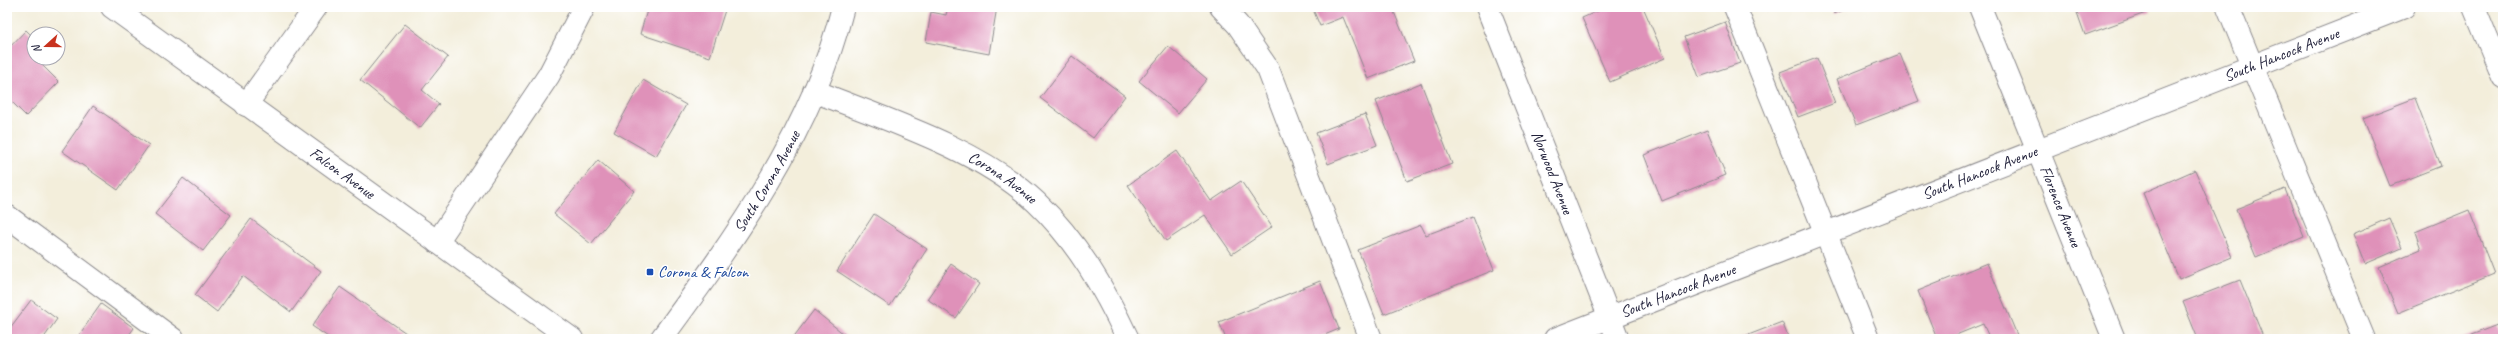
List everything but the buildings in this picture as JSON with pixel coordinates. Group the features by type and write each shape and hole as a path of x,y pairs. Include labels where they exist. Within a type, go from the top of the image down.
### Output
{"street":[{"name":"Falcon Avenue","path":"112,7 572,339"},
{"path":"246,105 316,7"},
{"path":"437,242 548,75 584,7"},
{"name":"South Corona Avenue","path":"661,339 724,253 761,197 814,91 836,34 843,7"},
{"path":"1221,7 1238,25 1268,69 1371,339"},
{"name":"Norwood Avenue","path":"1487,7 1618,339"},
{"path":"1735,7 1868,339"},
{"name":"Florence Avenue","path":"1980,7 2036,150 2114,339"},
{"path":"2228,7 2364,339"},
{"name":"South Hancock Avenue","path":"1555,339 2404,7"},
{"path":"2474,7 2503,77"},
{"name":"Corona Avenue","path":"814,91 955,149 995,172 1035,201 1073,243 1105,291 1128,339"},
{"path":"7,216 173,339"}],"place":[{"name":"Corona & Falcon","path":"650,272"}]}
